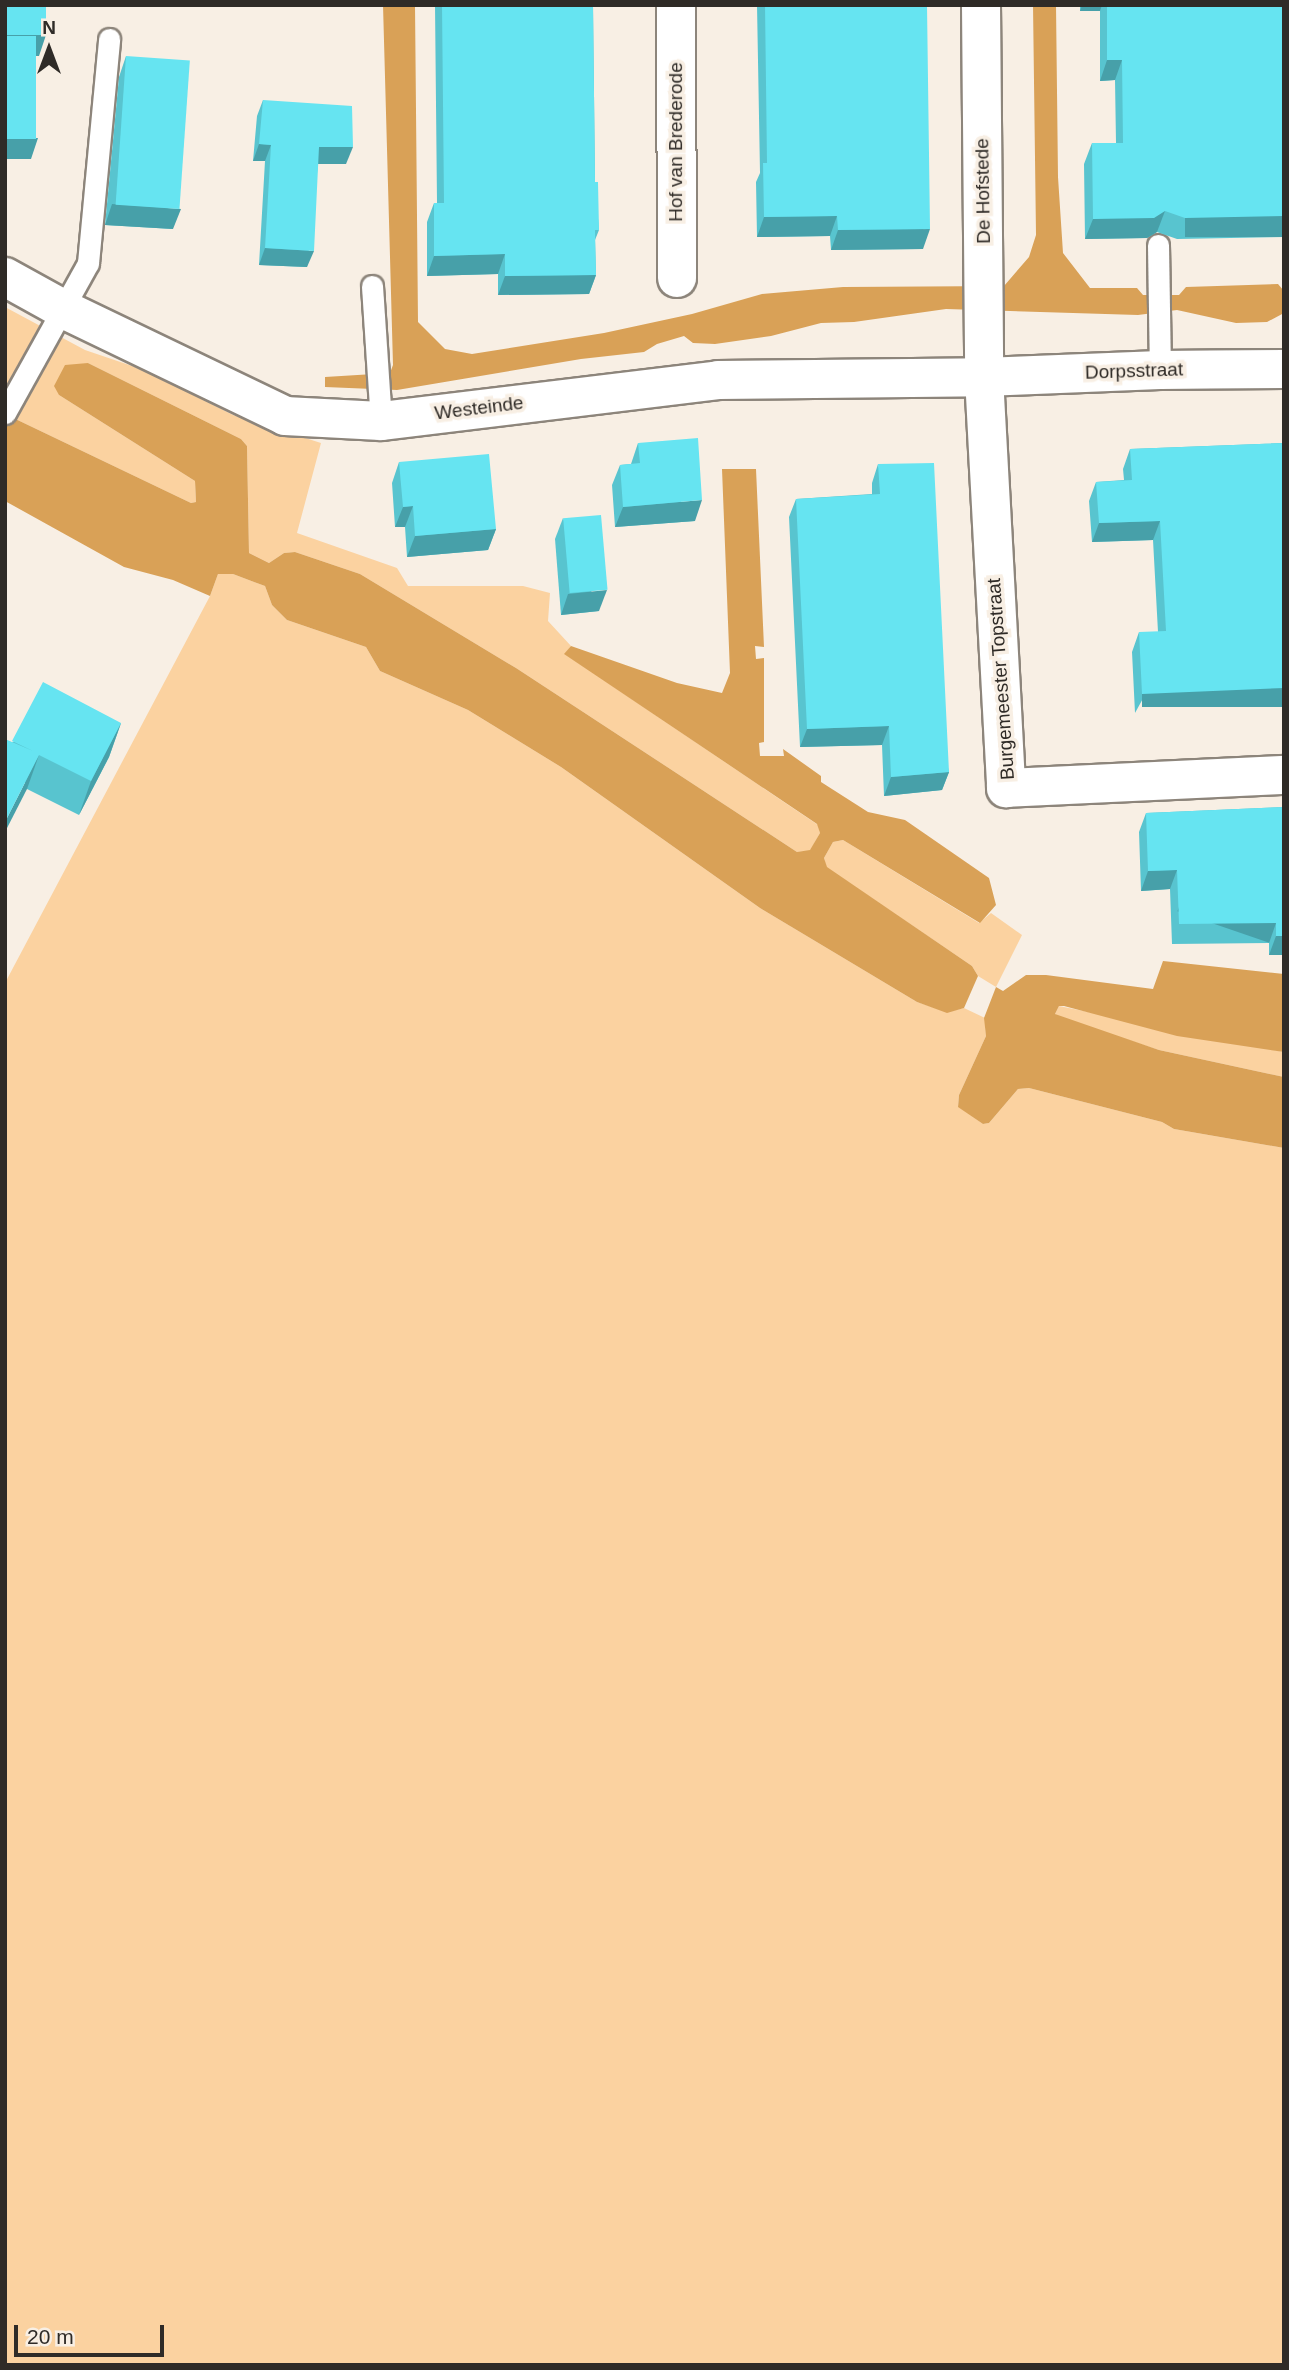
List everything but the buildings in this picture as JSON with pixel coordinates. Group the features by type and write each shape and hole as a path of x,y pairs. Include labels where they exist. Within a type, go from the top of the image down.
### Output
{"street":[{"name":"Hof van Brederode","path":"676,5 677,278"},
{"name":"De Hofstede","path":"981,5 984,377"},
{"name":"Westeinde","path":"5,277 63,309 285,416 678,382 984,377"},
{"name":"Dorpsstraat","path":"984,377 1160,370 1284,369"},
{"name":"Burgemeester Topstraat","path":"984,377 1006,788 1284,775"}],"lane":[{"path":"7,409 88,263 109,39"},
{"path":"1158,245 1160,370"},
{"path":"373,286 379,406"}],"shaded area":[{"path":"383,5 415,5 418,322 445,349 472,354 604,333 692,314 762,294 843,287 1004,286 1029,257 1036,235 1033,5 1056,5 1058,177 1063,253 1090,288 1137,288 1143,295 1179,295 1186,287 1278,284 1284,291 1284,313 1267,322 1236,323 1177,310 1138,315 946,309 854,322 821,323 771,336 715,344 693,343 684,336 657,344 644,352 581,359 397,390 325,387 325,377 390,373 393,365"},
{"path":"5,307 85,350 144,370 233,415 321,443 297,533 397,568 408,586 523,586 550,593 548,621 571,646 565,654 818,825 820,833 810,851 797,852 516,668 360,574 295,552 284,553 269,563 249,553 247,446 241,439 88,363 59,395 195,481 196,502 191,503 5,414"},
{"path":"88,363 241,439 247,446 249,553 269,563 284,553 295,552 360,574 516,668 797,852 810,850 820,833 817,824 564,654 571,646 677,683 722,693 730,673 722,469 756,469 764,647 755,646 756,659 764,658 764,742 759,743 760,756 784,756 783,749 821,776 821,782 868,812 905,820 989,878 996,905 980,923 843,840 833,842 824,858 827,867 972,966 978,976 964,1008 947,1013 917,1002 760,908 561,767 468,710 380,671 366,647 287,620 272,605 265,586 233,574 218,574 210,596 173,580 124,567 5,501 5,414 191,503 196,502 195,481 59,395 54,386 65,365"},
{"path":"218,574 233,574 265,586 272,605 287,620 366,647 380,671 468,710 561,767 760,908 917,1002 947,1012 964,1008 985,1018 986,1036 959,1095 958,1106 983,1124 989,1123 1018,1089 1029,1088 1162,1122 1174,1129 1284,1148 1284,2365 5,2365 5,983 210,596"},
{"path":"843,840 979,923 991,913 1022,935 996,987 978,976 972,966 826,867 824,858 833,842"},
{"path":"1163,961 1284,974 1284,1052 1177,1036 1064,1006 1059,1006 1055,1014 1159,1050 1284,1077 1284,1148 1174,1129 1162,1122 1029,1088 1018,1089 989,1123 983,1124 958,1107 959,1095 986,1036 984,1018 996,987 1003,991 1026,975 1046,975 1153,989"},
{"path":"1059,1006 1284,1052 1284,1077 1159,1050 1060,1018 1055,1014"}]}
